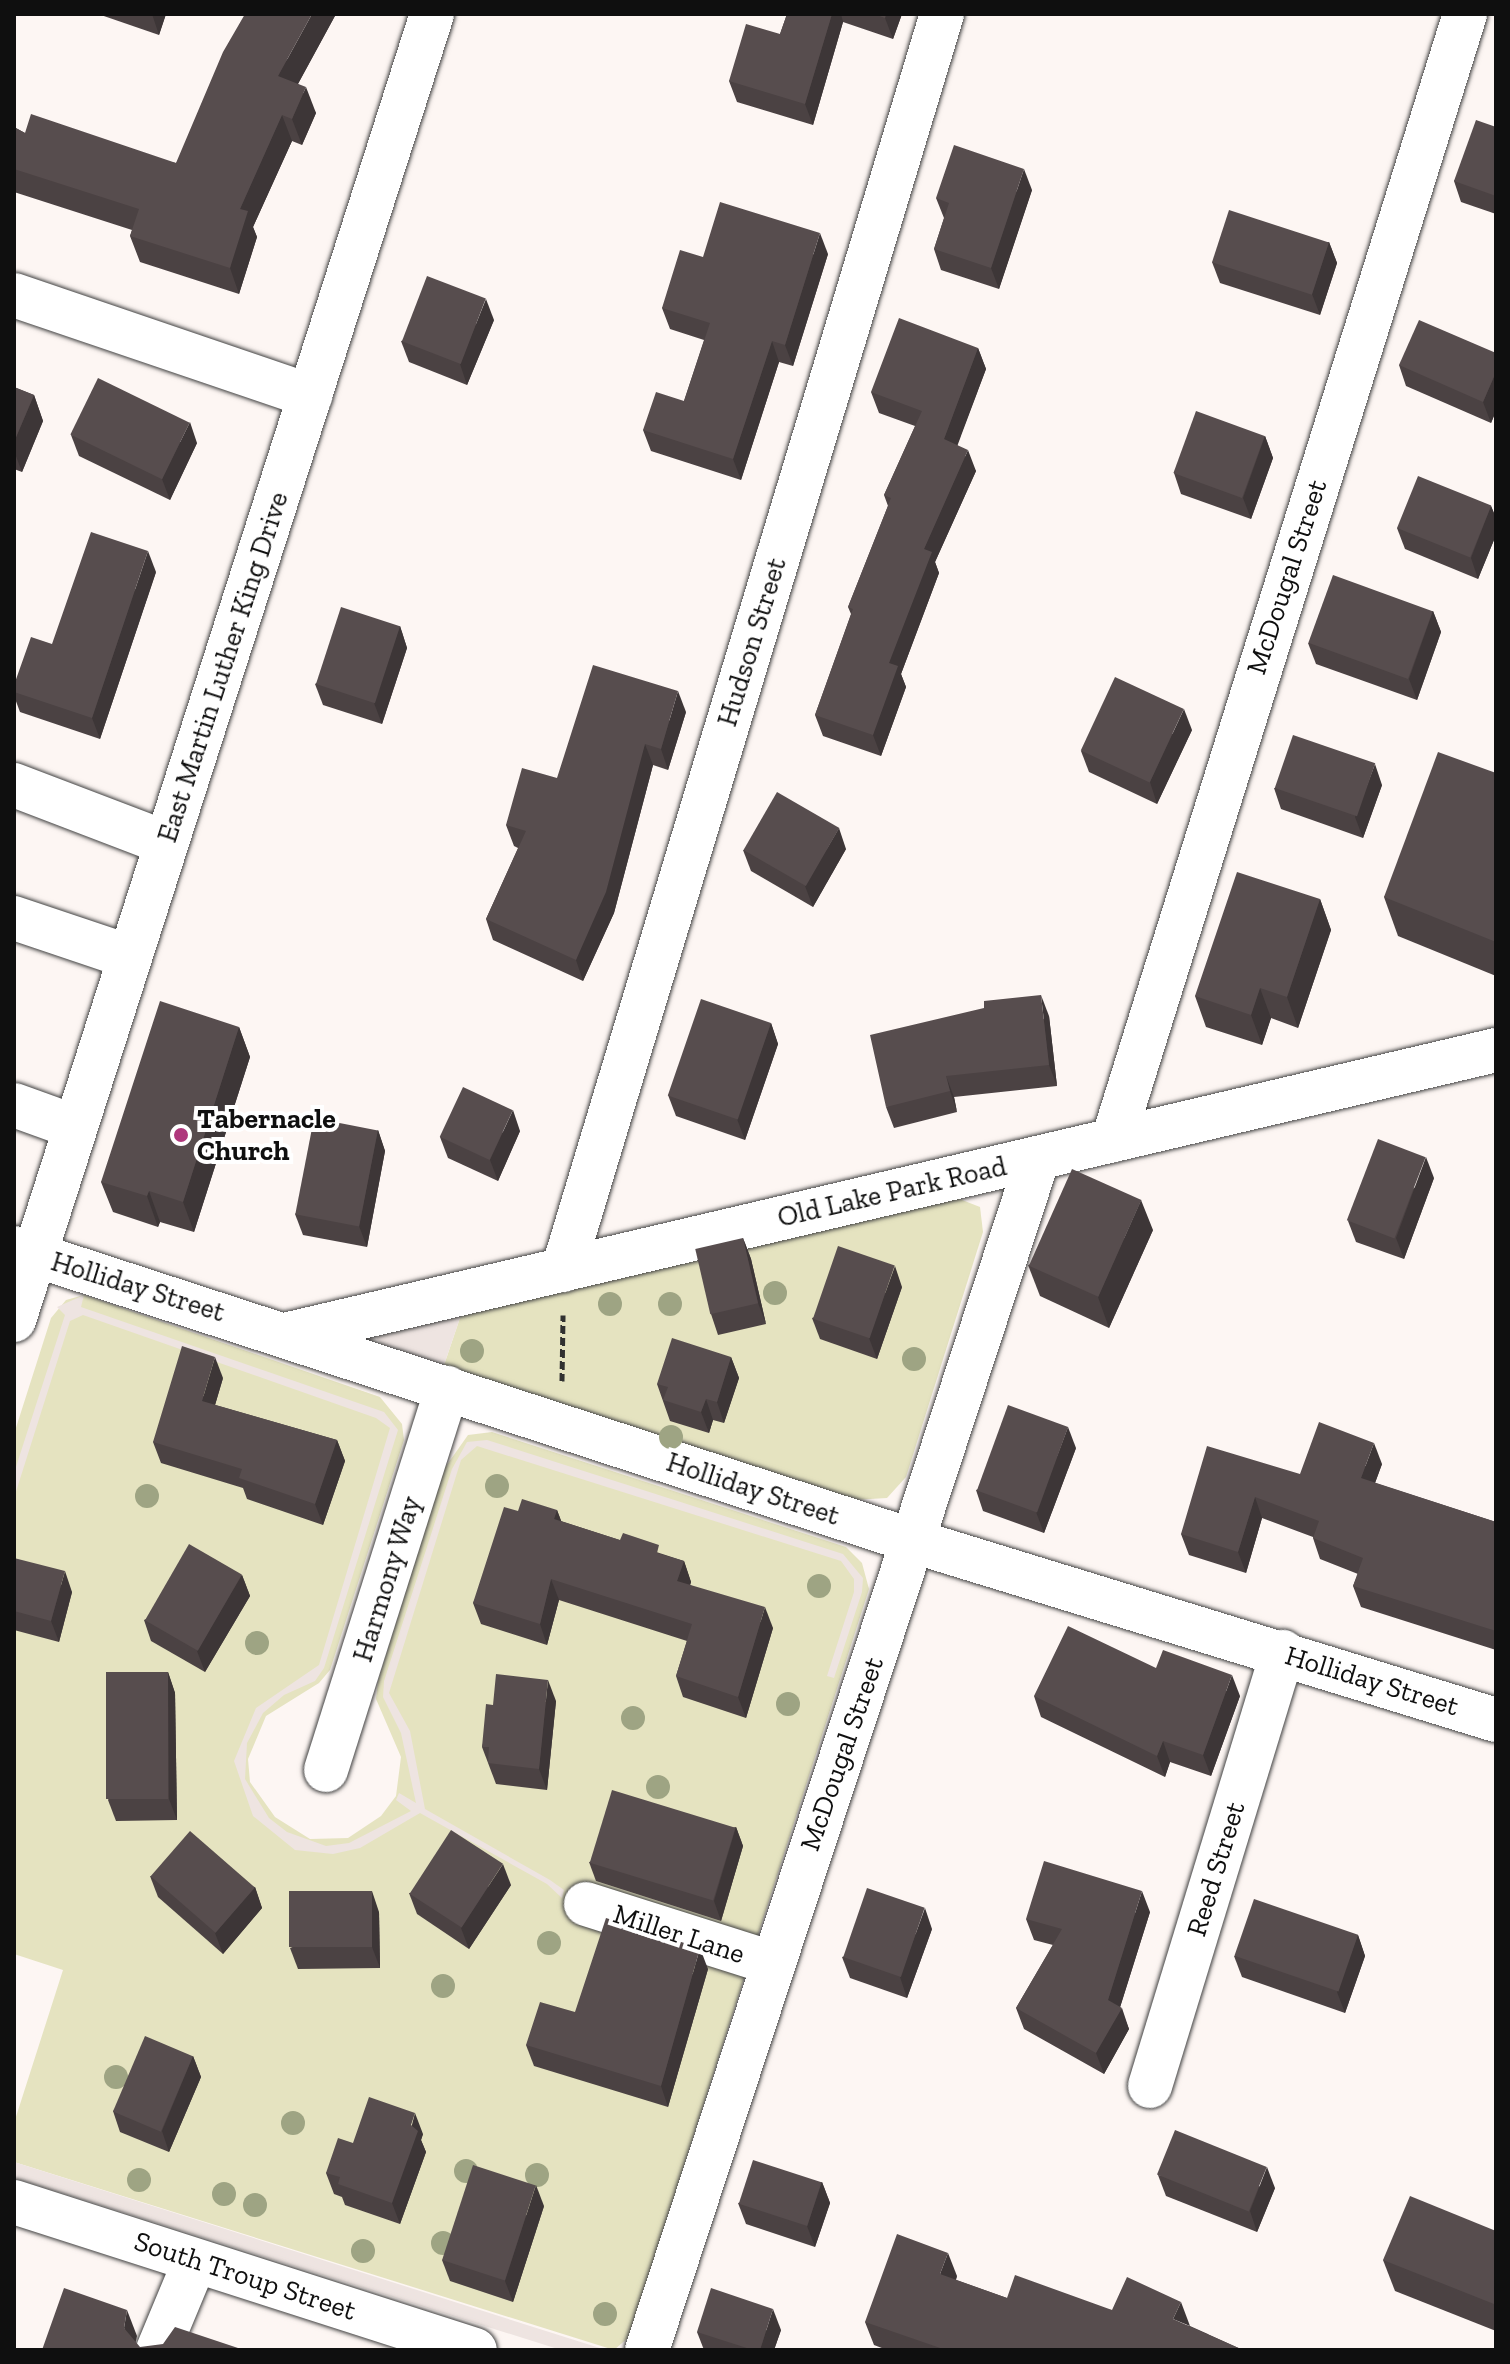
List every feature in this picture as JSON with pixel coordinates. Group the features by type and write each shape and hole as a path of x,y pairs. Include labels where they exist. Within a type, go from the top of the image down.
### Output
{"street":[{"name":"East Martin Luther King Drive","path":"14,1320 24,1251 75,1127 432,14"},
{"name":"Hudson Street","path":"563,1270 942,14"},
{"name":"McDougal Street","path":"1113,1140 1465,14"},
{"path":"14,295 310,396"},
{"path":"14,785 166,843"},
{"path":"14,918 130,957"},
{"name":"Old Lake Park Road","path":"289,1334 1496,1050"},
{"path":"14,1105 75,1127"},
{"name":"McDougal Street","path":"647,2350 1038,1158"},
{"name":"Holliday Street","path":"24,1251 289,1334 913,1541 1283,1652 1496,1720"},
{"name":"Harmony Way","path":"326,1770 447,1388"},
{"name":"Reed Street","path":"1150,2086 1283,1652"},
{"name":"Miller Lane","path":"586,1904 772,1963"},
{"name":"South Troup Street","path":"14,2202 475,2350"},
{"path":"158,2350 195,2261"}],"path":[{"path":"562,1426 563,1270"}],"shaded area":[{"path":"952,1196 980,1207 983,1232 906,1477 887,1498 853,1500 443,1368 463,1309"},
{"path":"84,1295 380,1397 402,1424 404,1440 330,1670 319,1683 266,1716 248,1759 250,1782 275,1817 310,1839 348,1838 381,1816 396,1796 401,1757 376,1699 378,1681 444,1469 468,1435 492,1432 846,1547 862,1563 869,1589 629,2337 614,2350 14,2162 14,2123 63,1970 14,1954 14,1434 51,1318 66,1300"},
{"path":"84,1295 81,1307 384,1412 398,1430 324,1668 315,1681 284,1695 263,1713 247,1743 245,1779 269,1818 287,1832 326,1846 349,1843 411,1811 396,1800 399,1793 416,1803 401,1733 383,1697 384,1681 452,1469 467,1442 487,1440 843,1554 863,1578 862,1592 834,1678 827,1676 854,1592 854,1579 841,1561 477,1446 461,1460 389,1693 410,1731 425,1809 550,1880 564,1890 562,1898 547,1884 420,1813 360,1848 333,1854 295,1850 253,1816 234,1761 256,1708 319,1665 390,1428 376,1418 83,1315 70,1321 14,1498 14,1473 65,1315 57,1307"},
{"path":"463,1309 443,1368 386,1349 377,1339 379,1333"},
{"path":"14,2162 606,2350 561,2350 14,2178"}],"building":[{"path":"245,14 312,14 278,76 306,87 292,119 282,115 240,209 248,211 230,268 130,236 139,209 14,169 14,127 25,133 31,114 176,163 223,52"},
{"path":"787,14 832,14 805,104 729,81 746,24 780,34"},
{"path":"1476,120 1496,127 1496,196 1454,181"},
{"path":"954,145 1024,169 991,268 934,249 949,203 936,198"},
{"path":"720,202 820,233 785,345 772,341 733,459 643,430 656,392 684,401 710,323 662,308 680,250 703,257"},
{"path":"1229,210 1329,242 1312,295 1212,262"},
{"path":"427,276 486,299 461,364 402,341"},
{"path":"899,318 978,348 944,439 968,450 924,549 932,552 889,663 898,666 873,735 815,715 853,609 848,607 891,498 884,495 922,411 871,392"},
{"path":"1419,320 1496,353 1496,372 1483,402 1399,365"},
{"path":"98,378 190,423 162,479 70,435"},
{"path":"14,387 34,395 14,442"},
{"path":"1196,411 1265,436 1242,498 1173,473"},
{"path":"1418,476 1491,506 1470,558 1397,528"},
{"path":"91,532 148,551 92,718 14,692 31,637 52,644"},
{"path":"1333,575 1433,611 1408,679 1308,643"},
{"path":"341,607 400,626 375,703 316,684"},
{"path":"593,665 678,691 661,749 645,744 606,892 576,960 486,919 526,831 506,825 522,768 557,778"},
{"path":"1115,677 1184,709 1150,783 1081,750"},
{"path":"1293,735 1375,763 1357,816 1275,788"},
{"path":"1438,752 1496,773 1496,942 1384,897"},
{"path":"777,792 839,828 806,886 744,850"},
{"path":"1237,872 1320,899 1287,997 1260,988 1251,1015 1195,996"},
{"path":"1041,995 1049,1065 946,1076 950,1091 886,1107 870,1035 984,1008 984,1001"},
{"path":"701,999 771,1023 738,1120 668,1095"},
{"name":"Tabernacle Church","path":"160,1001 239,1027 183,1202 149,1191 147,1196 101,1182"},
{"path":"463,1087 513,1110 490,1160 440,1137"},
{"path":"314,1118 378,1130 359,1227 295,1214"},
{"path":"1378,1139 1426,1157 1394,1238 1347,1220"},
{"path":"1072,1169 1141,1200 1098,1297 1029,1266"},
{"path":"743,1238 758,1303 710,1314 695,1249"},
{"path":"838,1246 895,1266 870,1338 813,1319"},
{"path":"672,1338 731,1357 717,1402 706,1399 701,1412 663,1400 668,1387 657,1384"},
{"path":"182,1346 215,1357 202,1401 337,1440 315,1504 239,1478 242,1469 153,1442"},
{"path":"1008,1405 1068,1427 1037,1512 977,1491"},
{"path":"1319,1422 1374,1443 1361,1478 1496,1522 1496,1631 1353,1586 1363,1558 1313,1538 1319,1521 1255,1497 1238,1552 1181,1534 1207,1446 1300,1474"},
{"path":"522,1499 557,1510 554,1519 620,1540 623,1533 659,1545 657,1553 684,1561 677,1581 765,1607 738,1697 676,1676 692,1624 551,1579 540,1624 473,1603 504,1507 518,1511"},
{"path":"189,1544 242,1574 198,1651 145,1620"},
{"path":"14,1558 65,1571 51,1621 14,1611"},
{"path":"1068,1626 1156,1668 1163,1650 1232,1675 1203,1755 1163,1741 1157,1756 1034,1696"},
{"path":"106,1672 168,1672 168,1799 106,1799"},
{"path":"496,1674 548,1680 539,1769 488,1763 489,1747 482,1747 486,1704 493,1705"},
{"path":"612,1790 735,1828 713,1900 590,1863"},
{"path":"451,1830 503,1864 462,1928 410,1894"},
{"path":"190,1831 255,1887 216,1933 151,1876"},
{"path":"1044,1861 1142,1891 1108,2000 1122,2008 1096,2053 1016,2008 1062,1929 1026,1919"},
{"path":"867,1888 925,1908 901,1977 843,1957"},
{"path":"289,1891 372,1891 372,1947 289,1947"},
{"path":"1254,1899 1358,1935 1338,1992 1234,1956"},
{"path":"606,1918 700,1948 661,2086 526,2045 540,2002 575,2012"},
{"path":"145,2036 193,2056 161,2132 113,2111"},
{"path":"369,2097 415,2113 411,2125 418,2131 392,2203 338,2184 340,2177 326,2173 338,2138 353,2143"},
{"path":"1175,2130 1267,2167 1249,2212 1157,2175"},
{"path":"753,2160 821,2182 807,2226 739,2204"},
{"path":"473,2165 536,2185 505,2281 442,2260"},
{"path":"1410,2196 1496,2231 1494,2304 1383,2260"},
{"path":"897,2234 948,2253 940,2274 1007,2298 1015,2275 1112,2310 1127,2277 1181,2302 1173,2319 1243,2350 946,2350 865,2322"},
{"path":"64,2288 127,2310 124,2328 140,2347 163,2344 175,2327 244,2350 42,2350"},
{"path":"711,2288 773,2309 760,2350 697,2332"}],"place":[{"name":"Tabernacle Church","path":"181,1135"}]}
